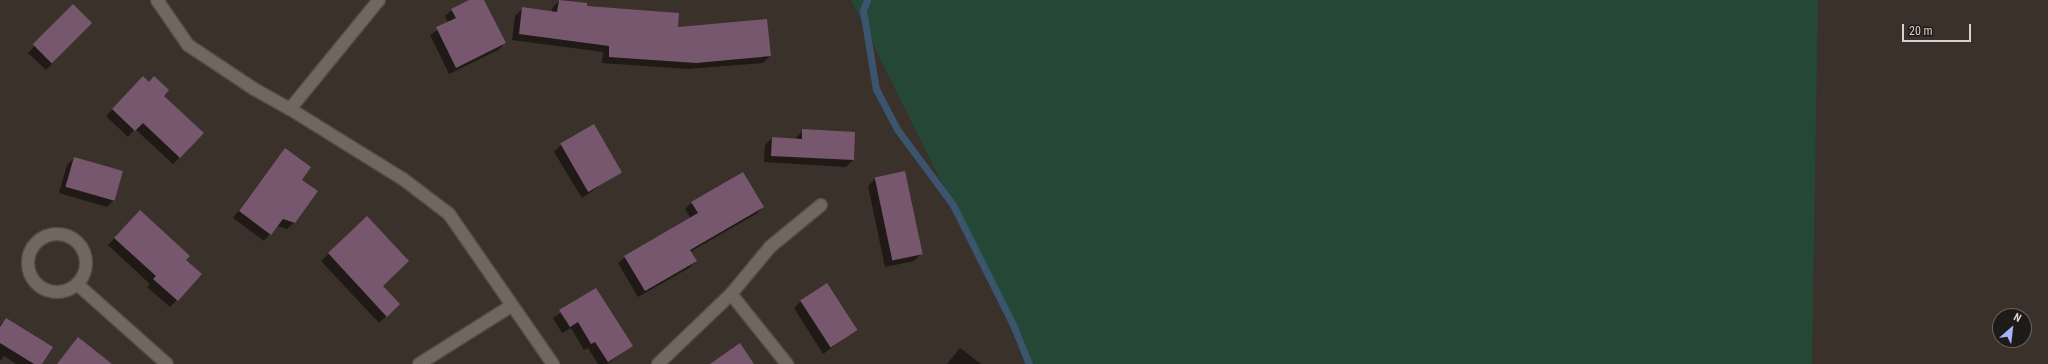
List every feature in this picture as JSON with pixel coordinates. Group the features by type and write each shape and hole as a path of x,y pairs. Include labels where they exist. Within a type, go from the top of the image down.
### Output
{"street":[{"path":"157,0 188,45 254,89 290,109 403,179 449,214 511,306 553,364"},
{"path":"290,109 378,0"},
{"path":"658,364 731,294 770,247 821,205"},
{"path":"53,234 62,234 78,243 84,250 86,268 77,284 69,289 49,290 33,279 28,260 37,242 53,234"},
{"path":"77,284 167,364"},
{"path":"731,294 786,364"},
{"path":"419,364 511,306"}],"green space":[{"path":"851,0 1818,0 1812,364 1032,364"}],"building":[{"path":"469,0 484,0 506,43 456,68 436,27 456,18 451,9"},
{"path":"559,0 587,3 587,6 679,13 678,27 767,19 771,56 696,63 609,57 609,46 519,34 522,7 557,12"},
{"path":"73,4 92,23 52,63 33,44"},
{"path":"143,76 149,82 154,76 169,90 164,96 204,133 180,158 143,123 135,131 112,109"},
{"path":"594,124 622,172 588,192 560,144"},
{"path":"802,129 855,132 854,160 771,156 772,137 802,139"},
{"path":"285,148 311,167 302,180 318,191 295,223 283,219 271,235 239,211"},
{"path":"74,157 123,171 114,201 65,187"},
{"path":"905,171 923,254 892,261 875,177"},
{"path":"743,172 764,207 690,250 697,261 645,291 624,256 698,213 691,202"},
{"path":"140,210 190,256 186,260 202,274 178,301 153,279 156,276 114,238"},
{"path":"367,216 409,261 383,286 400,304 387,317 328,253"},
{"path":"827,283 857,330 831,347 800,300"},
{"path":"596,288 633,346 608,362 595,342 591,344 578,322 570,327 559,310"},
{"path":"6,318 53,347 42,364 34,364 0,343 0,327"},
{"path":"78,337 112,364 57,364"},
{"path":"740,343 754,364 710,364"}],"waterway":[{"path":"867,0 863,10 876,89 897,129 953,205 1014,327 1029,364"}]}
